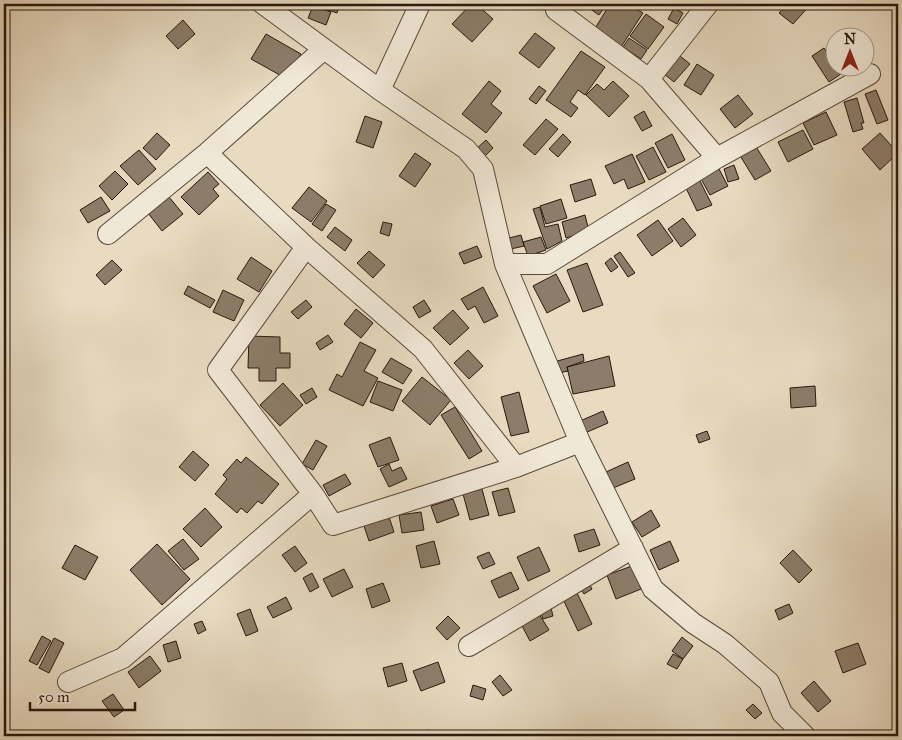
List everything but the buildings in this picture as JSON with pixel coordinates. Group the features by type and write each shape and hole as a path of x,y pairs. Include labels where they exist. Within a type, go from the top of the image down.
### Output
{"street":[{"path":"263,4 324,50 466,149 483,169 505,264 580,442 653,589 693,624 725,644 769,682 782,713 805,736"},
{"path":"380,90 420,4"},
{"path":"649,79 708,4"},
{"path":"556,10 649,79 717,158"},
{"path":"108,234 207,153 324,50"},
{"path":"505,264 547,264 717,158 863,78"},
{"path":"207,153 306,247 423,349 516,467"},
{"path":"306,247 218,370 313,494 333,525 516,467 580,442"},
{"path":"68,682 124,658 313,494"},
{"path":"470,646 633,548"}]}
